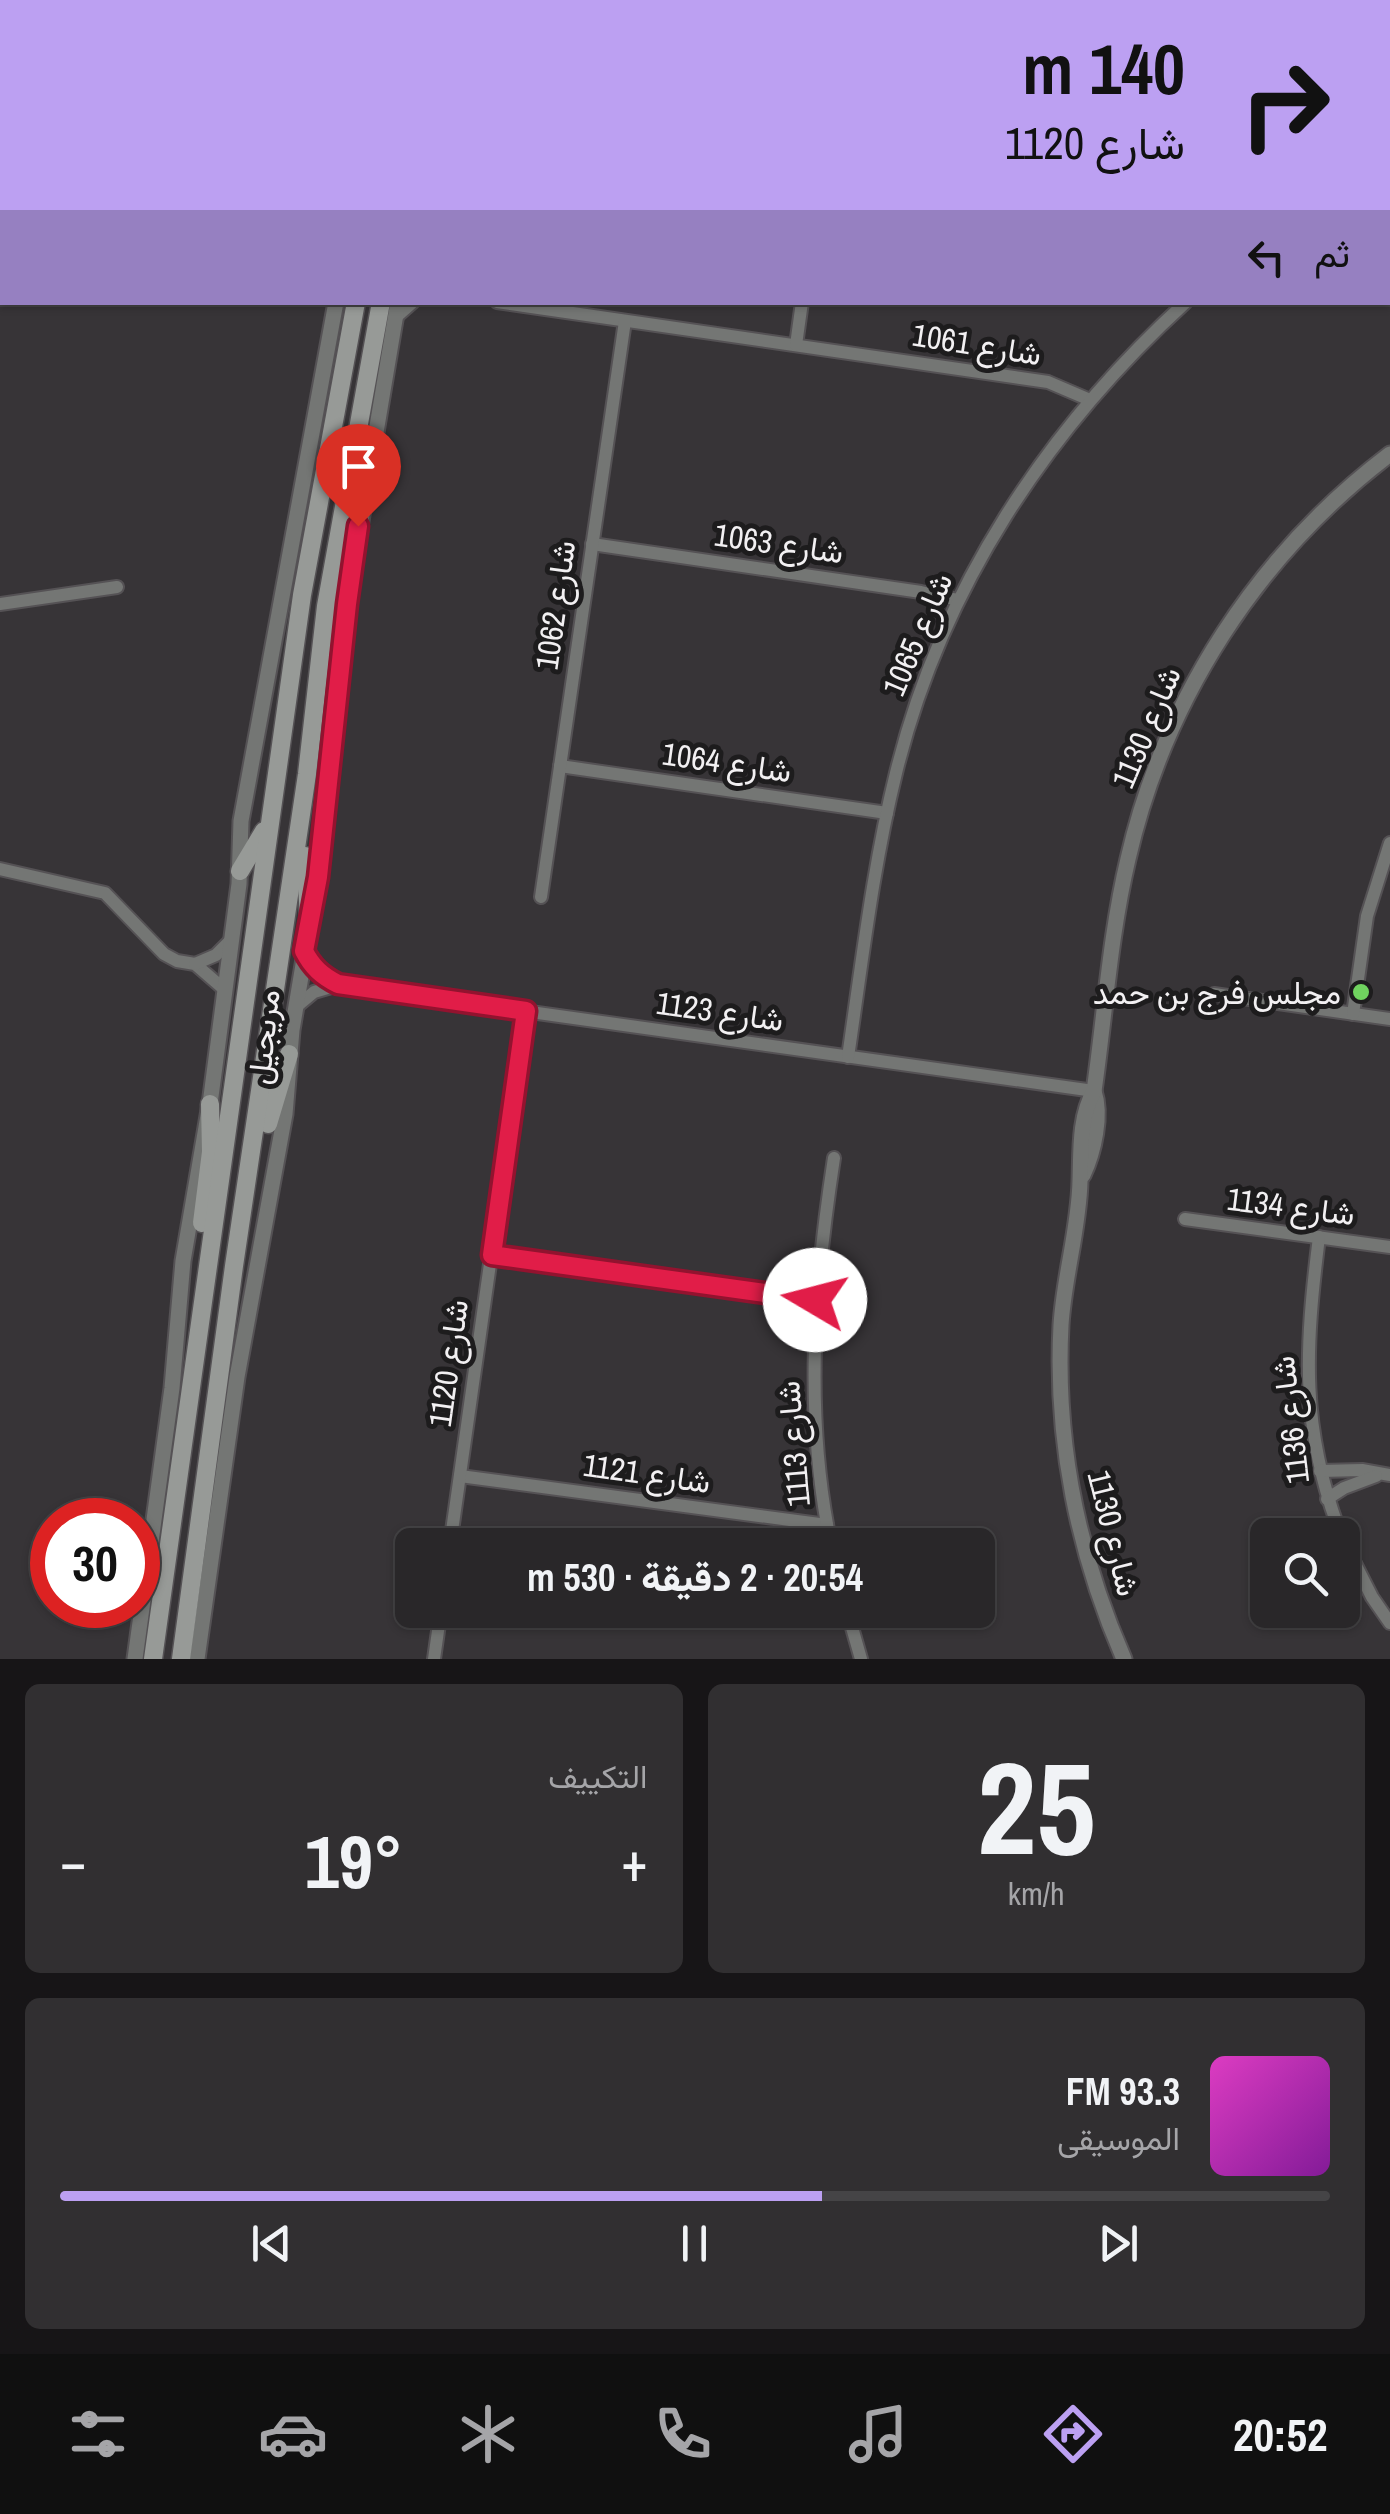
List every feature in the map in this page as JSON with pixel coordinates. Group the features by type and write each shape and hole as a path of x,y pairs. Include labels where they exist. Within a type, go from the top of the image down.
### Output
{"main road":[{"name":"مريجيل","path":"153,1659 302,596 355,305"},
{"name":"مريجيل","path":"181,1659 307,774 326,606 379,305"},
{"path":"307,774 304,870 309,916"},
{"path":"240,871 270,822"},
{"path":"234,1266 272,1106 289,1054"},
{"path":"198,1339 193,1301 211,1152 210,1104"}],"street":[{"path":"135,1659 172,1388 183,1261 210,1104 232,939 241,821 335,305"},
{"name":"شارع 1061","path":"517,305 1048,382 1090,400"},
{"path":"796,345 802,305"},
{"name":"شارع 1065","path":"848,1056 886,813 922,686 958,600 1009,509 1090,400 1183,305"},
{"name":"مريجيل","path":"198,1651 237,1376 285,1114 295,1008 318,877 354,552 397,310"},
{"name":"شارع 1062","path":"541,897 625,321"},
{"name":"شارع 1130","path":"1124,1659 1083,1544 1068,1472 1062,1413 1061,1324 1082,1138 1094,1091 1127,862 1152,776 1205,662 1255,587 1308,526 1390,454"},
{"name":"شارع 1063","path":"592,544 958,600"},
{"path":"0,604 117,587"},
{"name":"شارع 1064","path":"560,766 886,813"},
{"path":"1353,1014 1367,916 1390,843"},
{"path":"0,869 106,893 164,954 195,964 225,990"},
{"path":"195,964 216,955 232,939"},
{"path":"304,951 317,971 338,984"},
{"path":"295,1008 314,992 338,984"},
{"name":"شارع 1123","path":"338,984 1094,1091"},
{"path":"1214,994 1390,1019"},
{"name":"شارع 1120","path":"452,1528 526,1011"},
{"name":"شارع 1113","path":"828,1528 816,1419 815,1300 834,1158"},
{"name":"شارع 1134","path":"1185,1220 1390,1247"},
{"name":"شارع 1136","path":"1319,1237 1307,1347 1308,1394 1320,1471 1335,1518"},
{"path":"492,1255 815,1300"},
{"path":"1320,1471 1340,1469 1387,1475"},
{"path":"1328,1499 1363,1480 1387,1475"},
{"name":"شارع 1121","path":"460,1476 827,1524"},
{"name":"شارع 1136","path":"1360,1569 1390,1623"},
{"path":"434,1659 438,1628"},
{"path":"853,1628 862,1659"},
{"path":"198,1651 211,1659"}],"place":[{"name":"مجلس فرج بن حمد","path":"1361,992"}],"route":[{"path":"358,526 318,877 304,951 309,961 338,984 526,1011 492,1255 815,1300"}]}
